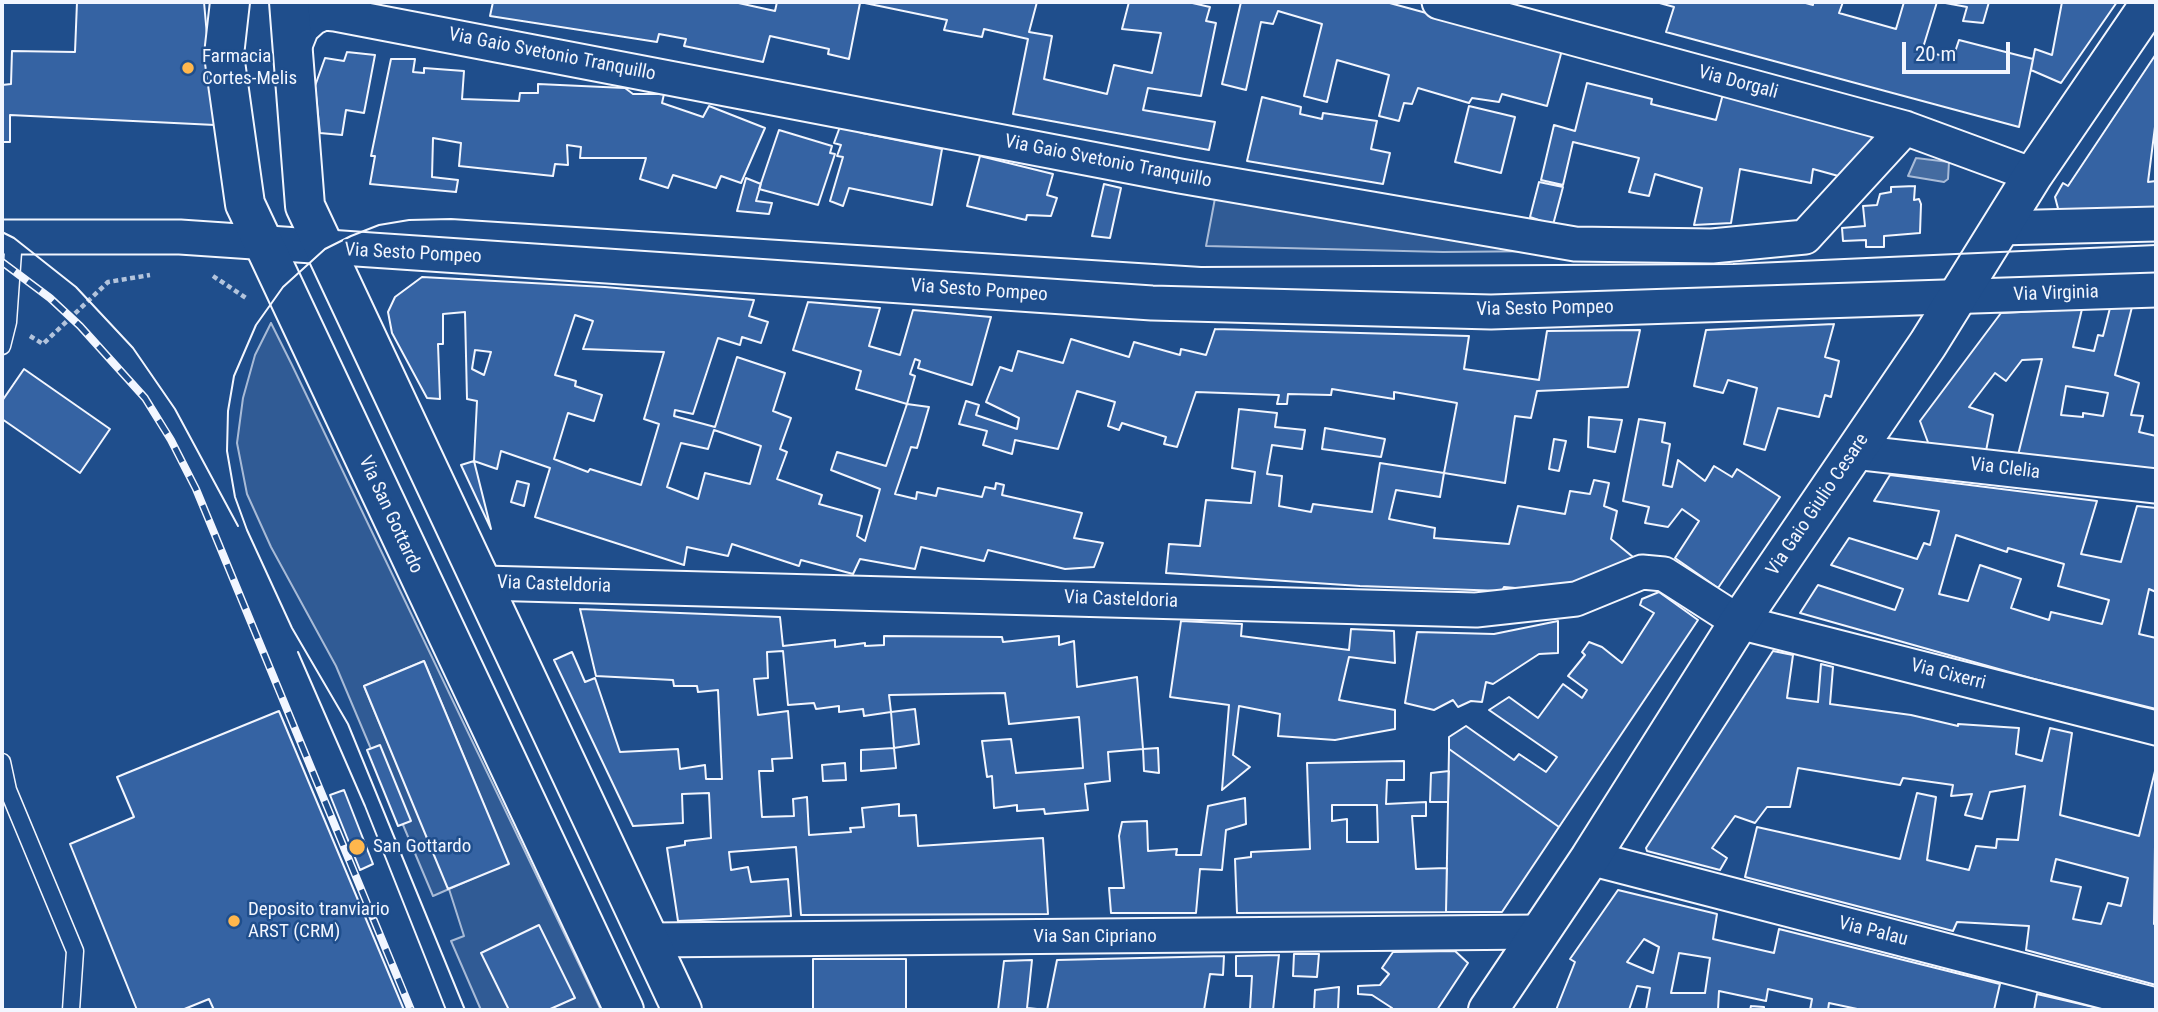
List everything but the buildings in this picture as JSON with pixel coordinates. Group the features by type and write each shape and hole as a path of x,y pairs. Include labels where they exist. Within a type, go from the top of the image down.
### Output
{"main road":[{"name":"Via San Gottardo","path":"230,2 224,55 245,204 624,1010"},
{"path":"289,2 305,206 682,1010"},
{"name":"Via Gaio Giulio Cesare","path":"1488,1010 1590,858 1739,622 1957,298 2033,175 2151,2"}],"street":[{"name":"Via Dorgali","path":"1439,2 1905,128 2033,175"},
{"name":"Via Gaio Svetonio Tranquillo","path":"292,53 302,28 313,18 324,13 335,14 1180,176 1575,244 1712,246 1805,237 1905,128"},
{"path":"1999,228 2156,224"},
{"name":"Via Sesto Pompeo","path":"8,237 180,237 325,249 1193,304 1490,312 1957,298"},
{"name":"Via Virginia","path":"1957,298 2156,290"},
{"name":"Via Clelia","path":"1854,452 2156,486"},
{"name":"Via Casteldoria","path":"484,583 1476,610 1576,599 1642,572 1664,574 1739,622"},
{"name":"Via Cixerri","path":"1739,622 2156,728"},
{"name":"Via Palau","path":"1590,858 2156,1005"},
{"name":"Via San Cipriano","path":"650,940 1540,932"}],"lane":[{"path":"2,346 8,322 8,237"},
{"path":"294,309 288,326 615,1010"},
{"path":"2,762 8,790 75,951 71,1010"}],"path":[{"path":"206,273 224,281 254,306"},
{"path":"8,322 43,344 108,282 155,274"}],"shaded area":[{"path":"1916,158 1949,162 1948,179 1944,182 1908,176"},
{"path":"1216,193 1551,251 1443,252 1206,246"},
{"path":"271,323 601,1010 481,1010 451,941 464,936 449,889 433,896 336,666 271,547 247,494 237,443 243,398 255,355","holes":["424,661 508,863 449,889 364,686"]}],"tram line":[{"path":"465,1010 348,724 292,628 247,530 235,497 227,451 228,411 234,376 256,325 283,287 325,249 351,236 379,225 409,220 451,219 1201,267 1733,264 2156,245"},
{"path":"2,232 14,238 76,287 133,348 175,409 238,526"},
{"path":"298,652 365,806 446,1010"}],"railway":[{"path":"2,262 50,298 80,326 145,398 171,440 196,489 411,1010"}],"place":[{"name":"Farmacia Cortes-Melis","path":"188,68"},
{"name":"San Gottardo","path":"357,847"},
{"name":"Deposito tranviario ARST (CRM)","path":"234,921"}]}
